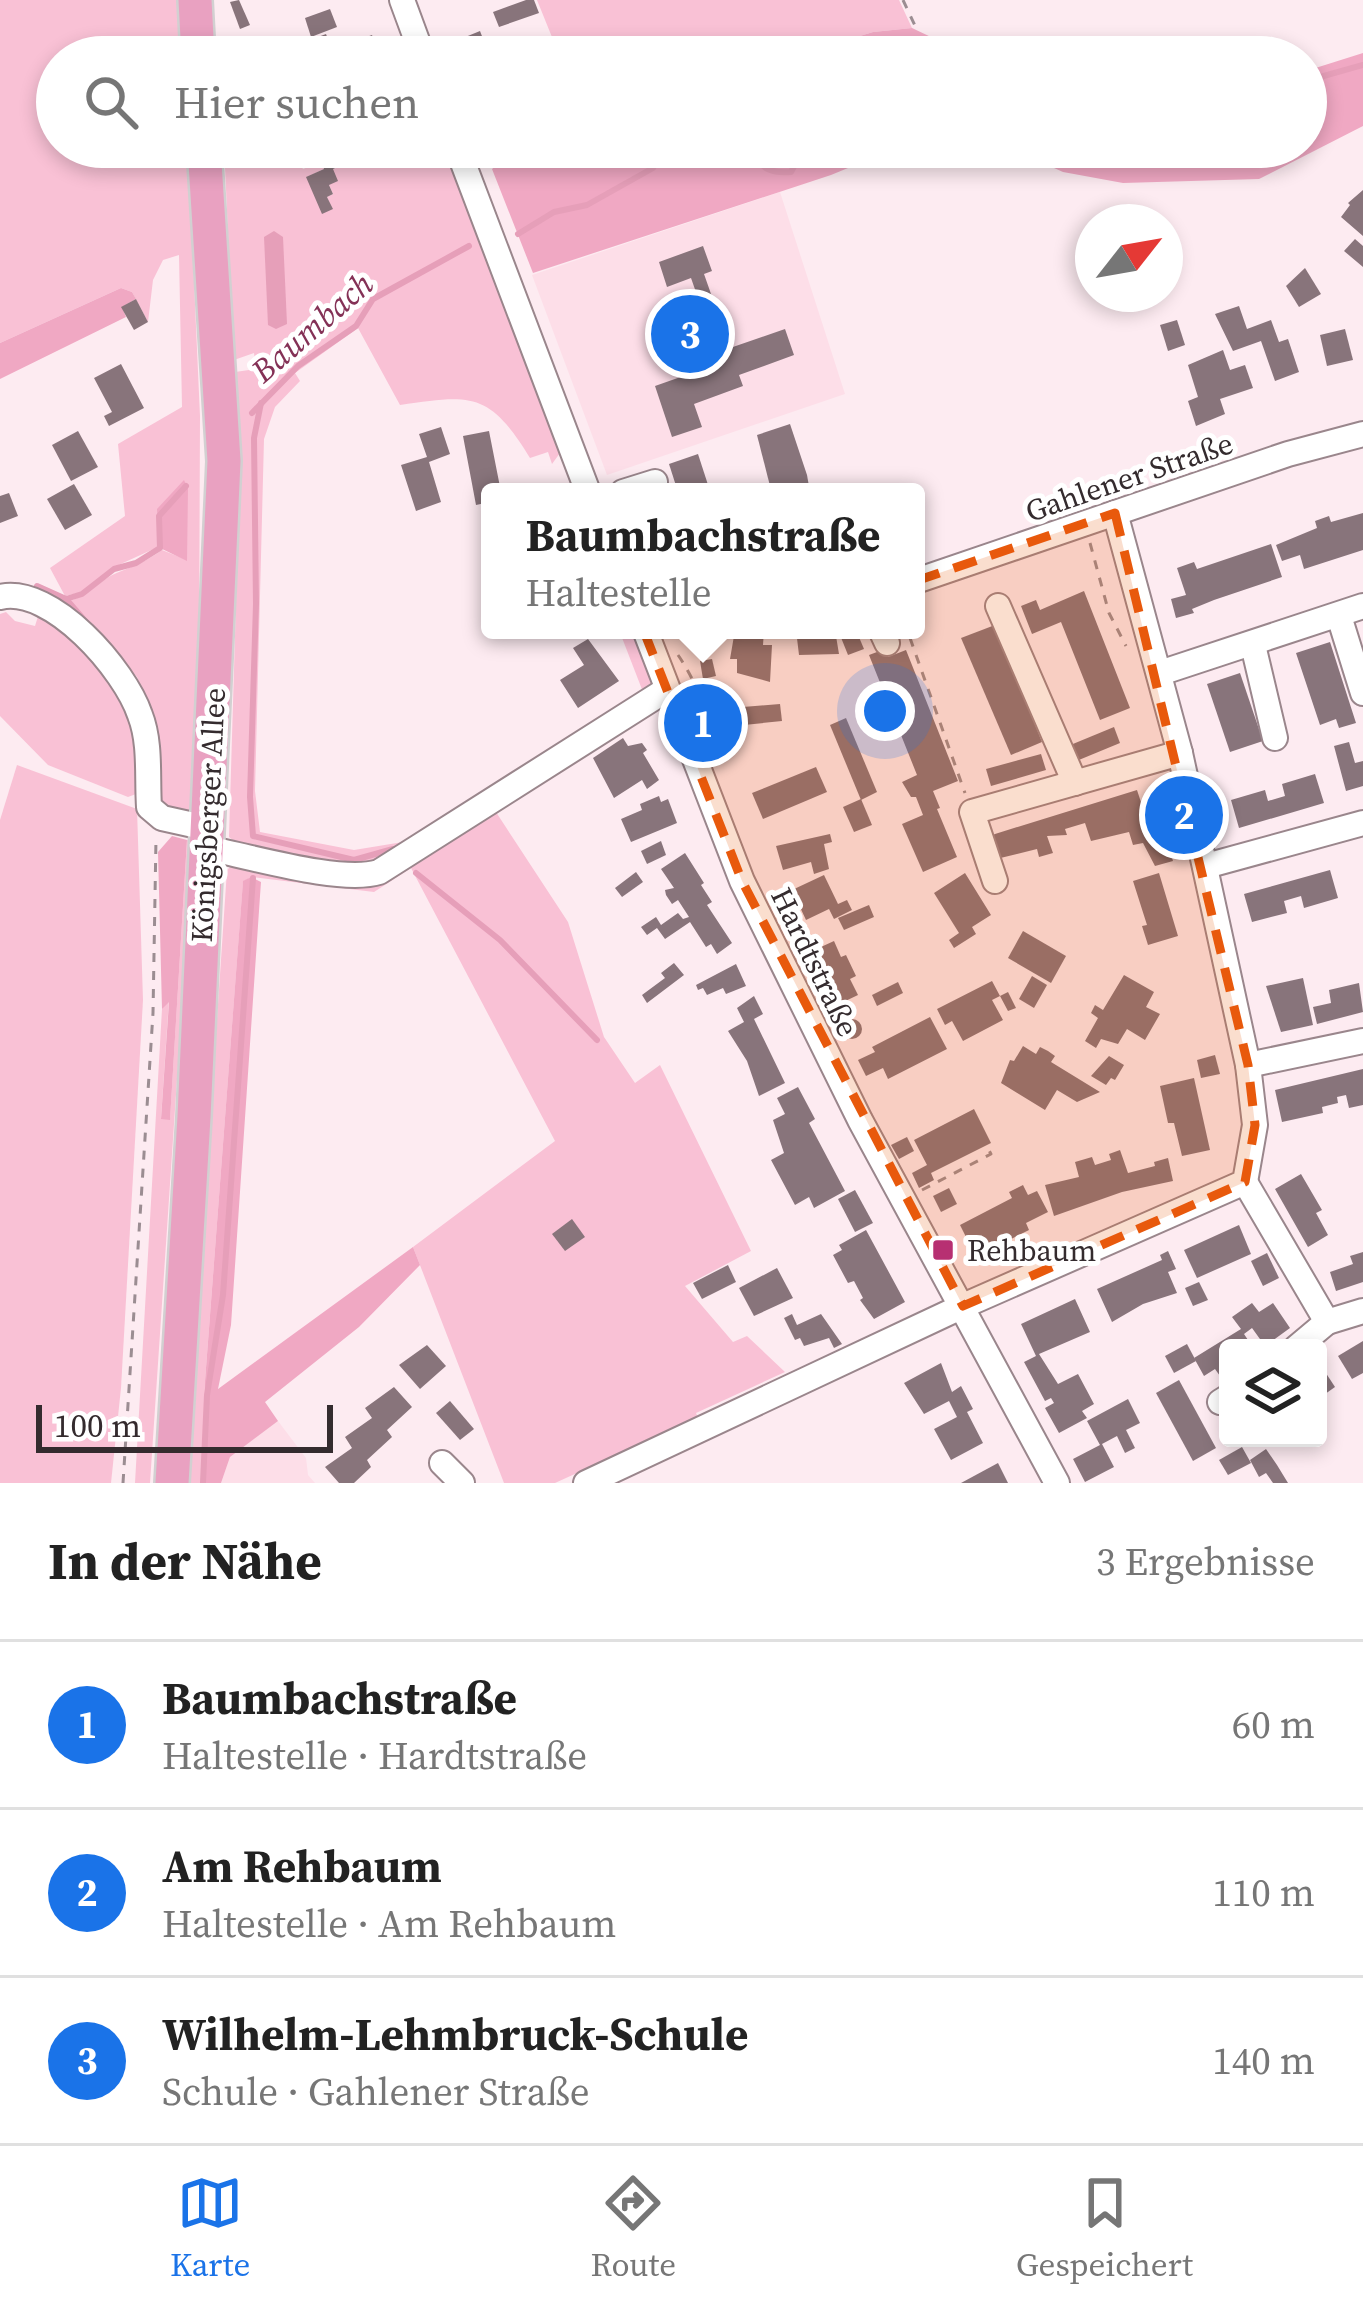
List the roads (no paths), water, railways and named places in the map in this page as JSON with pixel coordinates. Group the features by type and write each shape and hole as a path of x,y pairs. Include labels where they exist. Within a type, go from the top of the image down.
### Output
{"main road":[{"path":"195,0 197,36"},
{"name":"Königsberger Allee","path":"172,1483 224,461 205,168"}],"street":[{"path":"402,0 415,36"},
{"path":"465,168 585,483"},
{"name":"Gahlener Straße","path":"925,578 1288,454 1363,434"},
{"path":"1115,513 1180,753 1248,1065 1255,1124 1245,1182 1327,1322"},
{"path":"0,597 23,595 56,612 102,655 130,690 146,735 149,807 162,818 207,838 338,874 365,877 380,872 666,690"},
{"path":"998,606 1075,783"},
{"path":"1160,673 1351,611 1363,693"},
{"name":"Hardtstraße","path":"647,639 742,881 860,1120 1058,1483"},
{"path":"1253,645 1275,738"},
{"path":"995,881 972,812 1180,753"},
{"path":"1206,866 1363,823"},
{"path":"1248,1065 1363,1041"},
{"path":"586,1483 963,1306 1245,1182"},
{"path":"1307,1339 1327,1322 1363,1311"},
{"path":"442,1463 462,1483"}],"waterway":[{"name":"Baumbach","path":"1327,75 1363,65"},
{"name":"Baumbach","path":"518,234 554,212 587,205 653,168"},
{"name":"Baumbach","path":"765,168 780,172 793,168"},
{"name":"Baumbach","path":"252,413 298,366 356,326 373,299 469,246"},
{"path":"261,403 254,438 253,836 354,860 393,849"},
{"name":"Baumbach","path":"37,586 66,599 160,548 159,516 186,486"},
{"path":"66,599 86,622"},
{"path":"416,873 500,940 597,1040"},
{"path":"203,1483 207,1395 223,1295 253,878"}],"place":[{"name":"Wilhelm-Lehmbruck-Schule","path":"690,334"},
{"name":"Baumbachstraße","path":"703,723"},
{"name":"Am Rehbaum","path":"1184,815"},
{"name":"Rehbaum","path":"943,1250"}]}
